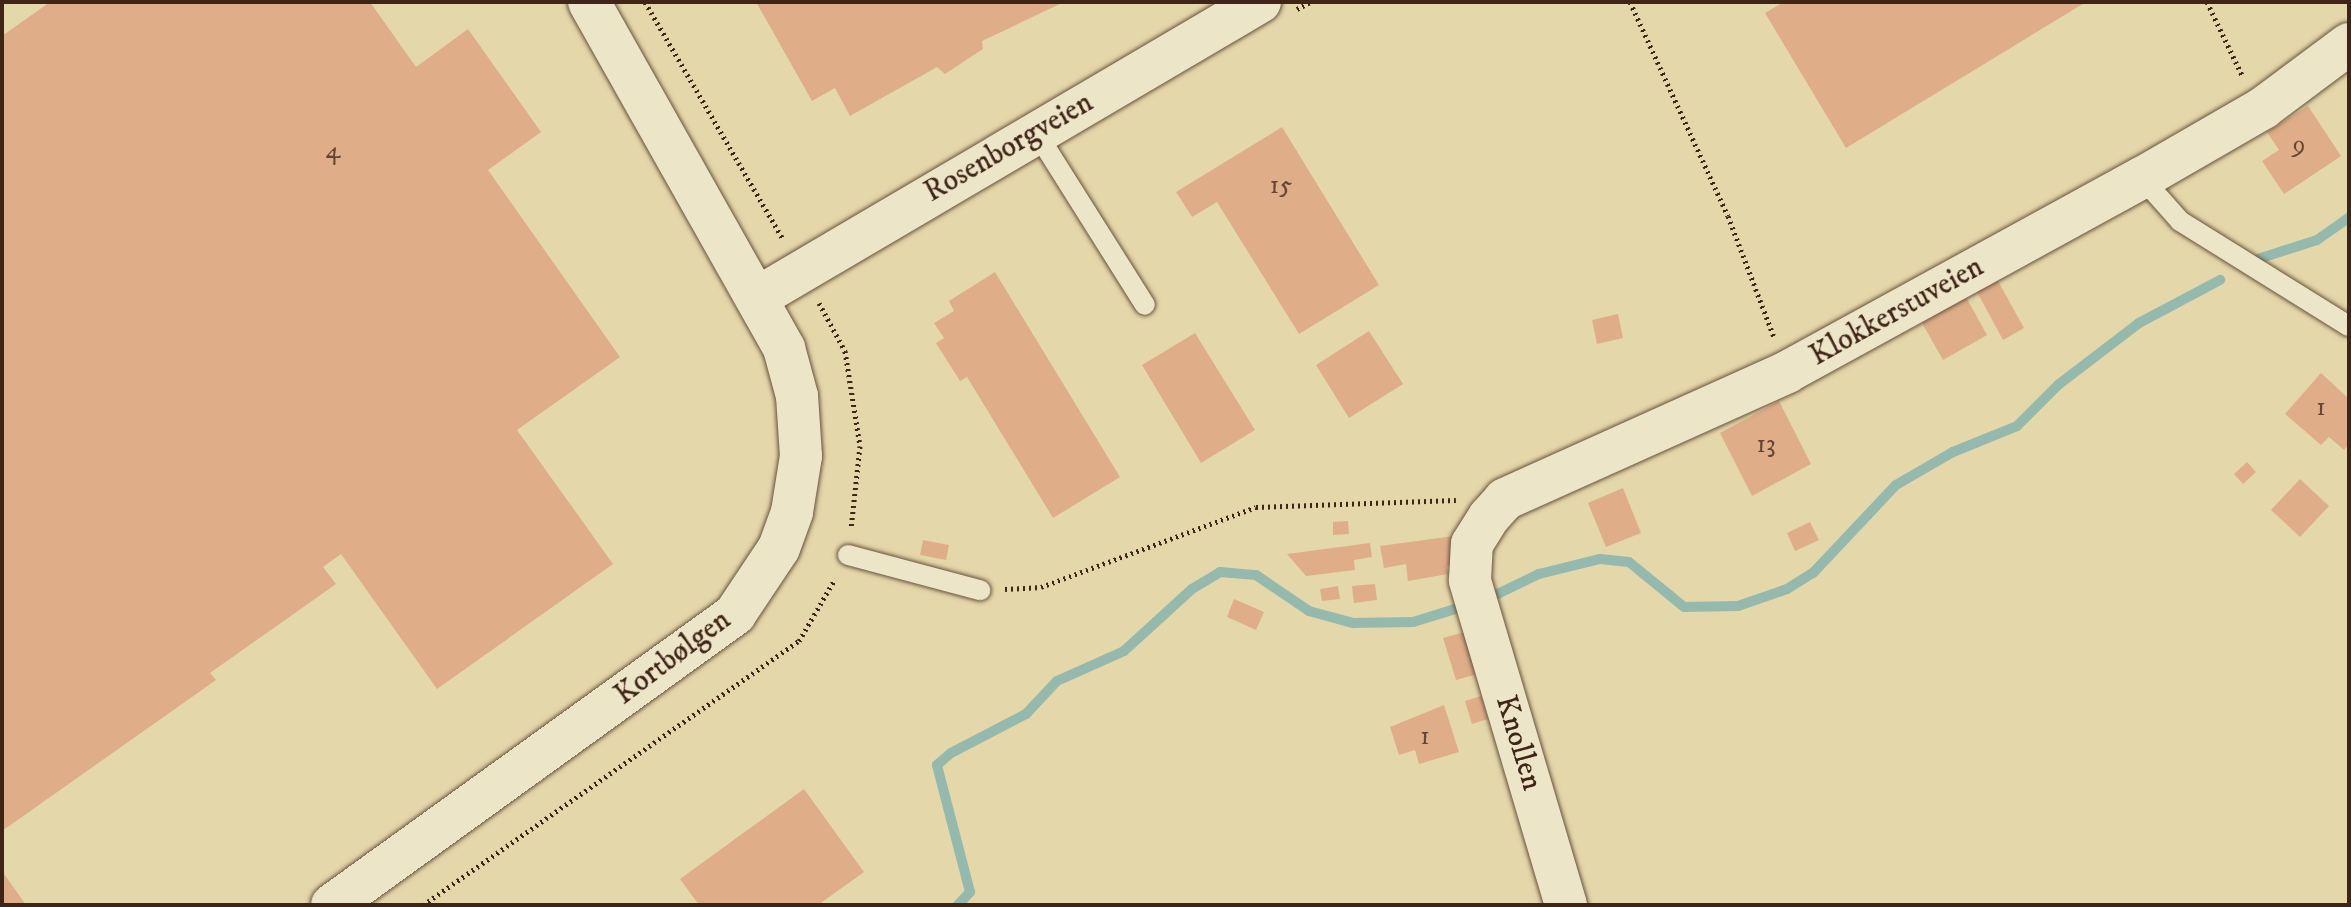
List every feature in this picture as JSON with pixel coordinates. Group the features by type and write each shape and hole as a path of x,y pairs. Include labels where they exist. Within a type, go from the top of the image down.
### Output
{"street":[{"name":"Kortbølgen","path":"340,902 735,614 756,587 792,512 801,456 797,396 784,348 760,296 589,2"},
{"name":"Rosenborgveien","path":"760,296 1260,2"},
{"name":"Klokkerstuveien","path":"1474,597 1472,544 1505,499 1787,372 2142,178 2263,108 2349,44"},
{"name":"Knollen","path":"1474,597 1566,905"}],"lane":[{"path":"1036,132 1145,305"},
{"path":"2142,178 2180,221 2349,326"},
{"path":"848,555 980,590"}],"path":[{"path":"645,2 785,243"},
{"path":"1630,2 1728,216 1787,372"},
{"path":"2207,2 2232,60 2263,108"},
{"path":"980,590 1041,587 1256,507 1505,499"}],"building":[{"path":"50,2 370,2 416,67 468,29 541,132 488,170 620,357 517,430 613,564 437,689 341,554 323,567 336,584 210,673 216,680 2,831 2,36"},
{"path":"756,2 1064,2 982,41 983,49 945,74 937,67 850,116 835,88 812,101"},
{"path":"1784,2 2086,2 1846,148 1765,13"},
{"path":"2308,106 2341,156 2284,194 2262,161 2279,150 2267,132"},
{"path":"1282,127 1379,285 1299,334 1217,202 1192,217 1176,192"},
{"path":"995,272 1120,477 1053,518 967,377 960,381 936,343 944,338 934,323 954,311 949,301"},
{"path":"1998,281 2024,328 2003,340 1977,292"},
{"path":"1966,297 1987,335 1943,360 1922,323"},
{"path":"1618,314 1623,338 1597,344 1592,320"},
{"path":"1369,331 1403,384 1349,418 1316,365"},
{"path":"1195,333 1255,430 1201,463 1142,365"},
{"path":"2321,373 2349,399 2349,444 2344,450 2329,437 2321,445 2285,414"},
{"path":"1779,401 1811,464 1752,496 1720,433"},
{"path":"2247,462 2256,472 2243,484 2234,474"},
{"path":"2300,479 2329,506 2300,537 2271,510"},
{"path":"1623,488 1641,533 1606,547 1588,503"},
{"path":"1348,521 1349,534 1333,535 1333,522"},
{"path":"1810,522 1819,540 1795,551 1787,533"},
{"path":"1454,536 1459,564 1447,566 1448,574 1408,581 1406,564 1384,568 1380,546"},
{"path":"923,540 949,545 946,560 920,555"},
{"path":"1370,543 1372,557 1354,560 1355,570 1306,576 1287,554"},
{"path":"1375,584 1377,600 1354,603 1352,586"},
{"path":"1338,586 1340,599 1322,601 1320,589"},
{"path":"1234,599 1264,612 1256,630 1227,617"},
{"path":"1465,632 1478,674 1456,680 1443,638"},
{"path":"1481,696 1488,719 1472,724 1465,701"},
{"path":"1444,705 1459,752 1419,764 1415,750 1399,755 1390,727"},
{"path":"804,789 864,872 818,905 699,905 680,879"},
{"path":"2,871 26,905 2,905"}],"waterway":[{"path":"2258,259 2317,240 2349,218"},
{"path":"1487,599 1539,574 1600,559 1629,562 1684,607 1738,606 1787,589 1813,573 1896,485 1953,452 2017,426 2058,385 2139,323 2220,280"},
{"path":"958,905 970,892 937,765 951,753 1026,714 1057,681 1124,651 1192,589 1220,572 1256,575 1309,611 1353,623 1413,622 1465,606"}]}
